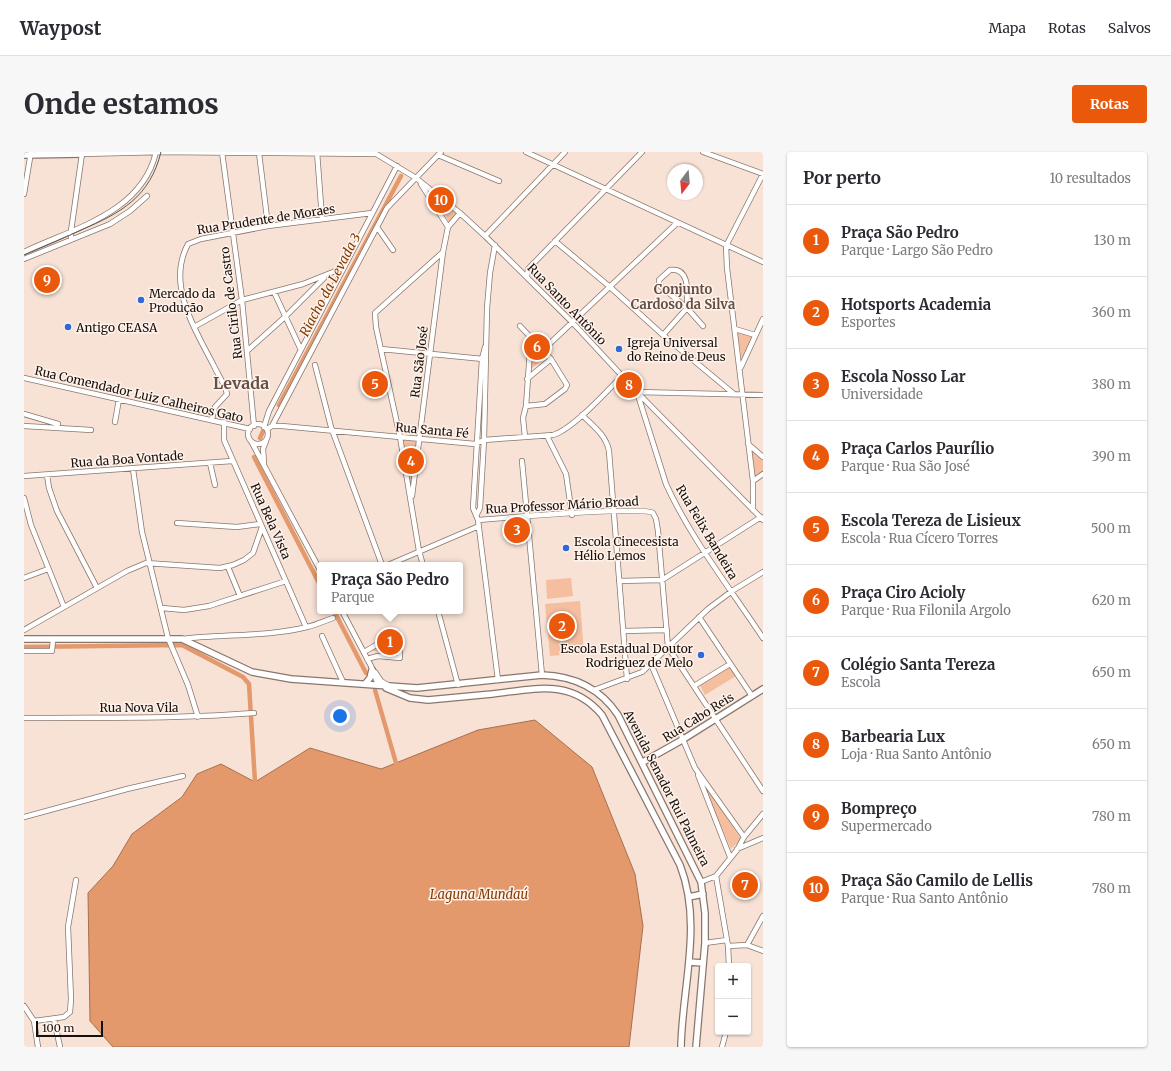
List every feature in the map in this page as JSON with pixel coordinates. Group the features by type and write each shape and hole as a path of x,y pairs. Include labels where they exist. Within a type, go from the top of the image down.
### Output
{"main road":[{"path":"24,155 31,153 82,153"},
{"name":"Avenida Senador Rui Palmeira","path":"24,639 53,645 89,639 182,639 252,672 291,679 417,688 458,685 542,675 565,677 594,690 611,705 618,715 643,762 701,882 703,894 705,943 696,1047"},
{"path":"365,684 370,678 371,668"},
{"path":"520,677 518,684 521,690"},
{"path":"508,679 511,685 509,691"},
{"name":"Avenida Senador Rui Palmeira","path":"380,686 410,698 422,700 552,688 570,692 588,701 602,715 680,865 689,897 691,923 689,962 681,1047"},
{"name":"Rua Cabo Reis","path":"643,762 682,740 763,689"},
{"path":"689,897 703,894"},
{"path":"689,962 703,962"}],"street":[{"path":"24,252 106,215 130,198 147,177 156,152"},
{"path":"526,152 763,262"},
{"path":"485,236 565,152"},
{"path":"526,277 528,269 642,152"},
{"path":"703,152 763,174 726,246 727,268 753,481 753,510"},
{"path":"24,194 31,153"},
{"path":"72,239 71,231 82,153 374,153"},
{"name":"Rua Cirilo de Castro","path":"222,153 242,300 252,428"},
{"path":"259,153 268,226"},
{"path":"317,153 322,218"},
{"name":"Rua Santo Antônio","path":"374,153 397,166 417,180 460,213 495,245 572,322 637,392 762,518"},
{"path":"317,564 251,441 249,435 252,428 259,425 265,428 272,426 392,201 417,180 439,154 499,181"},
{"path":"264,464 263,449 268,435 265,428 269,411 397,166"},
{"path":"417,180 448,227"},
{"path":"24,259 118,220 147,196"},
{"name":"Rua Prudente de Moraes","path":"212,419 214,407 227,394 186,313 182,297 181,278 184,252 190,242 268,226 322,218 372,213"},
{"name":"Rua São José","path":"411,500 420,440 443,252 448,227 460,213"},
{"path":"543,350 677,222"},
{"path":"377,227 393,250"},
{"path":"555,241 610,287 663,335 734,394"},
{"path":"495,245 490,273 476,444 473,508 477,514 479,526 498,680"},
{"path":"422,562 400,437 381,349 375,313 443,252"},
{"path":"194,327 242,300 274,292 325,276 344,268"},
{"path":"520,270 528,269"},
{"path":"663,335 687,308 685,277 677,270 670,270 659,280 661,287 687,308 703,326"},
{"path":"247,351 286,316 325,276"},
{"path":"274,292 301,350"},
{"path":"740,368 763,319"},
{"path":"520,326 551,359 565,380 567,387 545,404 526,406"},
{"path":"735,329 755,335"},
{"path":"525,437 523,418 526,406 531,337"},
{"path":"381,349 430,353 484,360"},
{"path":"527,379 551,359"},
{"path":"477,514 480,508 484,440 484,360"},
{"path":"315,365 332,432 381,562"},
{"name":"Rua Santa Fé","path":"272,426 476,444 484,440 547,436 561,432 582,415 622,376"},
{"name":"Rua Comendador Luiz Calheiros Gato","path":"24,378 252,428"},
{"path":"637,392 763,395"},
{"name":"Rua Felix Bandeira","path":"637,392 666,484 704,552 763,638"},
{"path":"115,422 119,399"},
{"path":"641,405 643,402 647,402"},
{"path":"24,414 58,424"},
{"path":"582,415 601,433 608,444 627,679"},
{"name":"Rua Bela Vista","path":"224,422 224,440 232,461 306,627"},
{"path":"24,426 91,430"},
{"path":"547,436 566,474 572,514"},
{"path":"251,441 257,444 266,441"},
{"path":"748,444 763,457"},
{"name":"Rua da Boa Vontade","path":"24,476 232,461"},
{"path":"522,461 542,675"},
{"path":"210,463 215,485"},
{"path":"133,469 140,519 149,562 171,647 188,685 198,717"},
{"path":"753,481 763,474"},
{"path":"47,475 49,488 57,511 97,588"},
{"path":"24,498 31,525 64,607"},
{"name":"Rua Professor Mário Broad","path":"478,520 613,512 651,512 656,519 658,531 662,580"},
{"path":"619,581 662,580 704,552 762,518"},
{"path":"24,630 127,571 149,562 183,566 228,567 244,560 253,553 261,526 237,527 178,523"},
{"path":"395,562 479,526"},
{"path":"228,567 240,596"},
{"path":"24,578 48,569"},
{"path":"594,690 638,675 699,617 732,591 763,572"},
{"path":"662,580 668,647 763,791"},
{"path":"162,608 195,609 286,581"},
{"path":"344,614 380,686"},
{"path":"439,614 458,685"},
{"path":"699,617 752,696"},
{"path":"182,639 212,635 274,632 306,627 333,618"},
{"path":"623,631 667,630"},
{"path":"322,636 342,682"},
{"path":"364,652 390,637 398,636 400,658 378,656 367,659"},
{"path":"24,651 53,645"},
{"path":"651,664 695,768 730,857"},
{"path":"694,686 730,664"},
{"path":"371,668 381,681 390,686"},
{"name":"Rua Nova Vila","path":"24,718 153,716 198,717 252,713"},
{"path":"695,768 744,837"},
{"path":"24,817 127,789 183,776"},
{"path":"701,882 716,876 744,837 763,814"},
{"path":"736,850 763,838"},
{"path":"716,876 728,946 729,963"},
{"path":"34,1021 54,1019 68,1015 71,999 68,927 76,880"},
{"path":"746,945 763,916"},
{"path":"705,943 727,940"},
{"path":"728,946 746,945 763,951"},
{"path":"24,1006 34,1021 38,1047"},
{"path":"54,1019 60,1047"},
{"path":"722,1047 725,1035"}],"shaded area":[{"path":"430,187 459,212 449,222"},
{"path":"737,332 753,336 742,360"},
{"path":"533,338 548,355 531,369"},
{"path":"402,440 418,441 411,489"},
{"path":"751,449 763,460 763,471 755,476"},
{"path":"571,578 573,596 547,599 546,580"},
{"path":"580,601 584,653 550,656 545,604"},
{"path":"397,634 400,657 389,653 369,650"},
{"path":"728,663 736,676 705,695 698,682"},
{"path":"703,785 706,786 741,839 731,849"}],"water":[{"name":"Laguna Mundaú","path":"535,720 592,767 635,874 643,926 629,1047 113,1047 90,1021 88,893 113,866 132,834 182,797 197,774 221,764 255,782 310,748 381,769 478,730"}],"waterway":[{"name":"Riacho da Levada 3","path":"279,405 401,176"},
{"name":"Riacho da Levada 3","path":"260,438 264,429"},
{"name":"Riacho da Levada 3","path":"254,457 317,579"},
{"name":"Riacho da Levada 3","path":"336,614 366,673"},
{"path":"24,647 182,645 243,677 249,684 255,782"},
{"name":"Riacho da Levada 3","path":"375,690 396,763"}],"tram line":[{"path":"24,255 95,224 121,210 132,202 149,181 156,168 161,152"}],"place":[{"name":"Praça São Camilo de Lellis","path":"441,200"},
{"name":"Bompreço","path":"47,280"},
{"name":"Mercado da Produção","path":"141,300"},
{"name":"Antigo CEASA","path":"68,327"},
{"name":"Praça Ciro Acioly","path":"537,347"},
{"name":"Igreja Universal do Reino de Deus","path":"619,349"},
{"name":"Escola Tereza de Lisieux","path":"375,384"},
{"name":"Barbearia Lux","path":"629,385"},
{"name":"Praça Carlos Paurílio","path":"411,461"},
{"name":"Escola Nosso Lar","path":"517,530"},
{"name":"Escola Cinecesista Hélio Lemos","path":"566,548"},
{"name":"Hotsports Academia","path":"562,626"},
{"name":"Praça São Pedro","path":"390,642"},
{"name":"Escola Estadual Doutor Rodriguez de Melo","path":"701,655"},
{"name":"Colégio Santa Tereza","path":"745,885"}],"district":[{"name":"Conjunto Cardoso da Silva","path":"683,296"},
{"name":"Levada","path":"241,383"}]}
